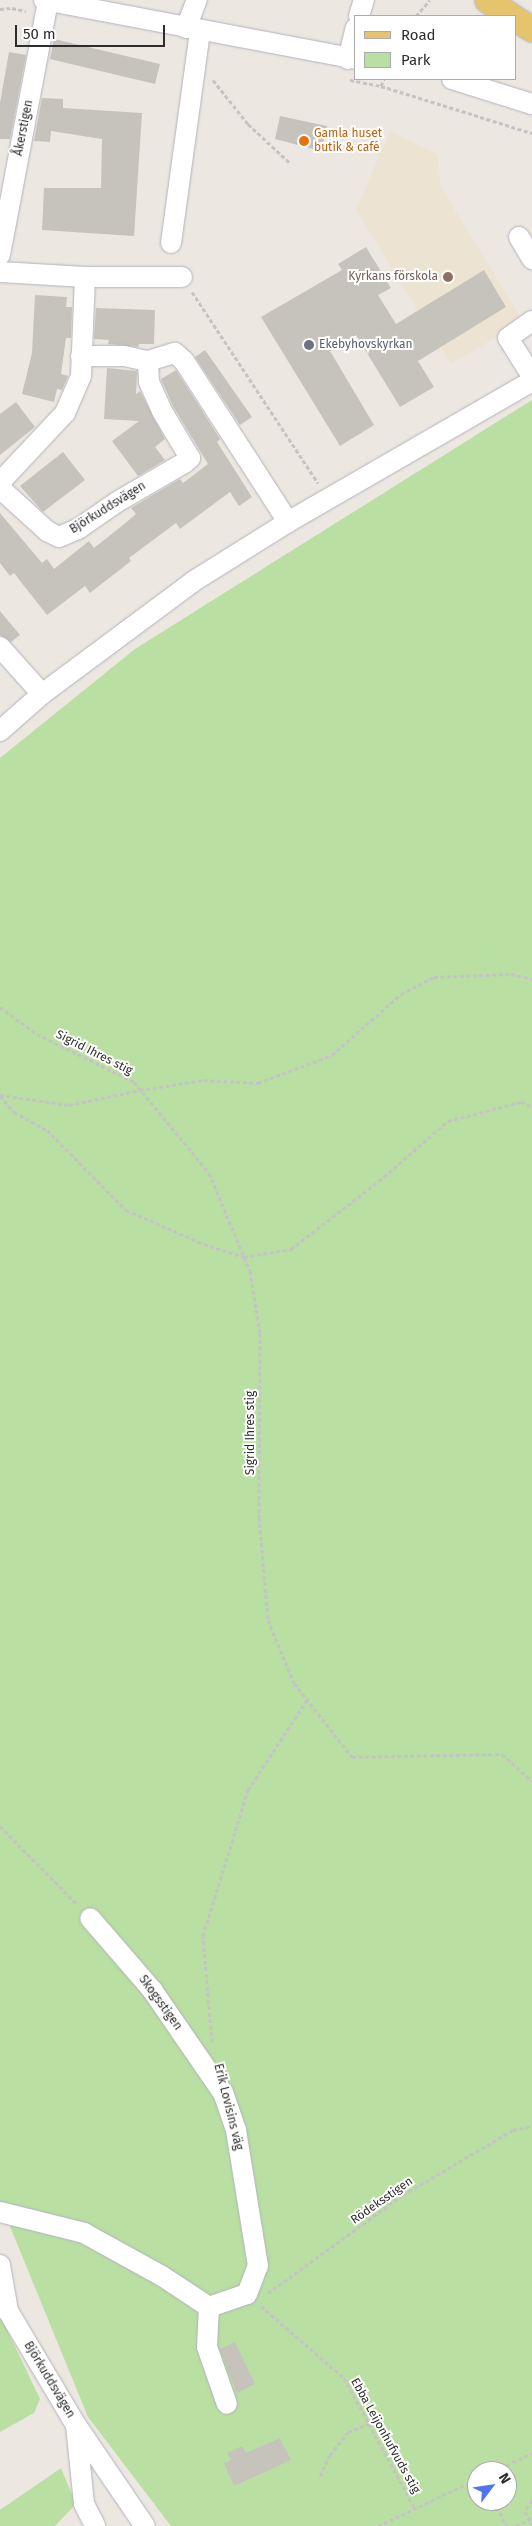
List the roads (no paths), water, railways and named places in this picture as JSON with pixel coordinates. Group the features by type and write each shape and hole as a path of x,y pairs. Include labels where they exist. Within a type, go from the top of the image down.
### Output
{"main road":[{"path":"487,0 510,15"},
{"path":"517,19 532,29"}],"street":[{"path":"171,243 195,58 193,29 197,0"},
{"path":"359,15 364,0"},
{"path":"46,5 79,4 193,29 352,59 354,44"},
{"name":"Åkerstigen","path":"0,254 46,5"},
{"path":"455,80 532,104"},
{"path":"518,237 532,259"},
{"path":"0,272 85,277 182,277"},
{"name":"Björkuddsvägen","path":"85,277 81,376 65,413 2,480 2,490 47,531 59,537 78,529 117,502 190,458 162,411 149,382 148,361"},
{"path":"532,321 508,338 532,376"},
{"path":"81,356 124,356 148,361 175,353 184,361 288,522"},
{"path":"3,722 194,581 288,522 532,381"},
{"path":"0,647 42,694"},
{"name":"Skogsstigen","path":"90,1918 153,1991 223,2094"},
{"name":"Erik Lovisins väg","path":"209,2308 247,2294 258,2266 236,2130 223,2094"},
{"path":"0,2212 84,2233 162,2276 209,2308 207,2347 227,2404"},
{"name":"Björkuddsvägen","path":"0,2265 8,2310 76,2425 84,2504 95,2526"},
{"path":"76,2425 145,2526"}],"place":[{"name":"Gamla huset butik & café","path":"304,141"},
{"name":"Kyrkans förskola","path":"448,277"},
{"name":"Ekebyhovskyrkan","path":"309,345"}]}
